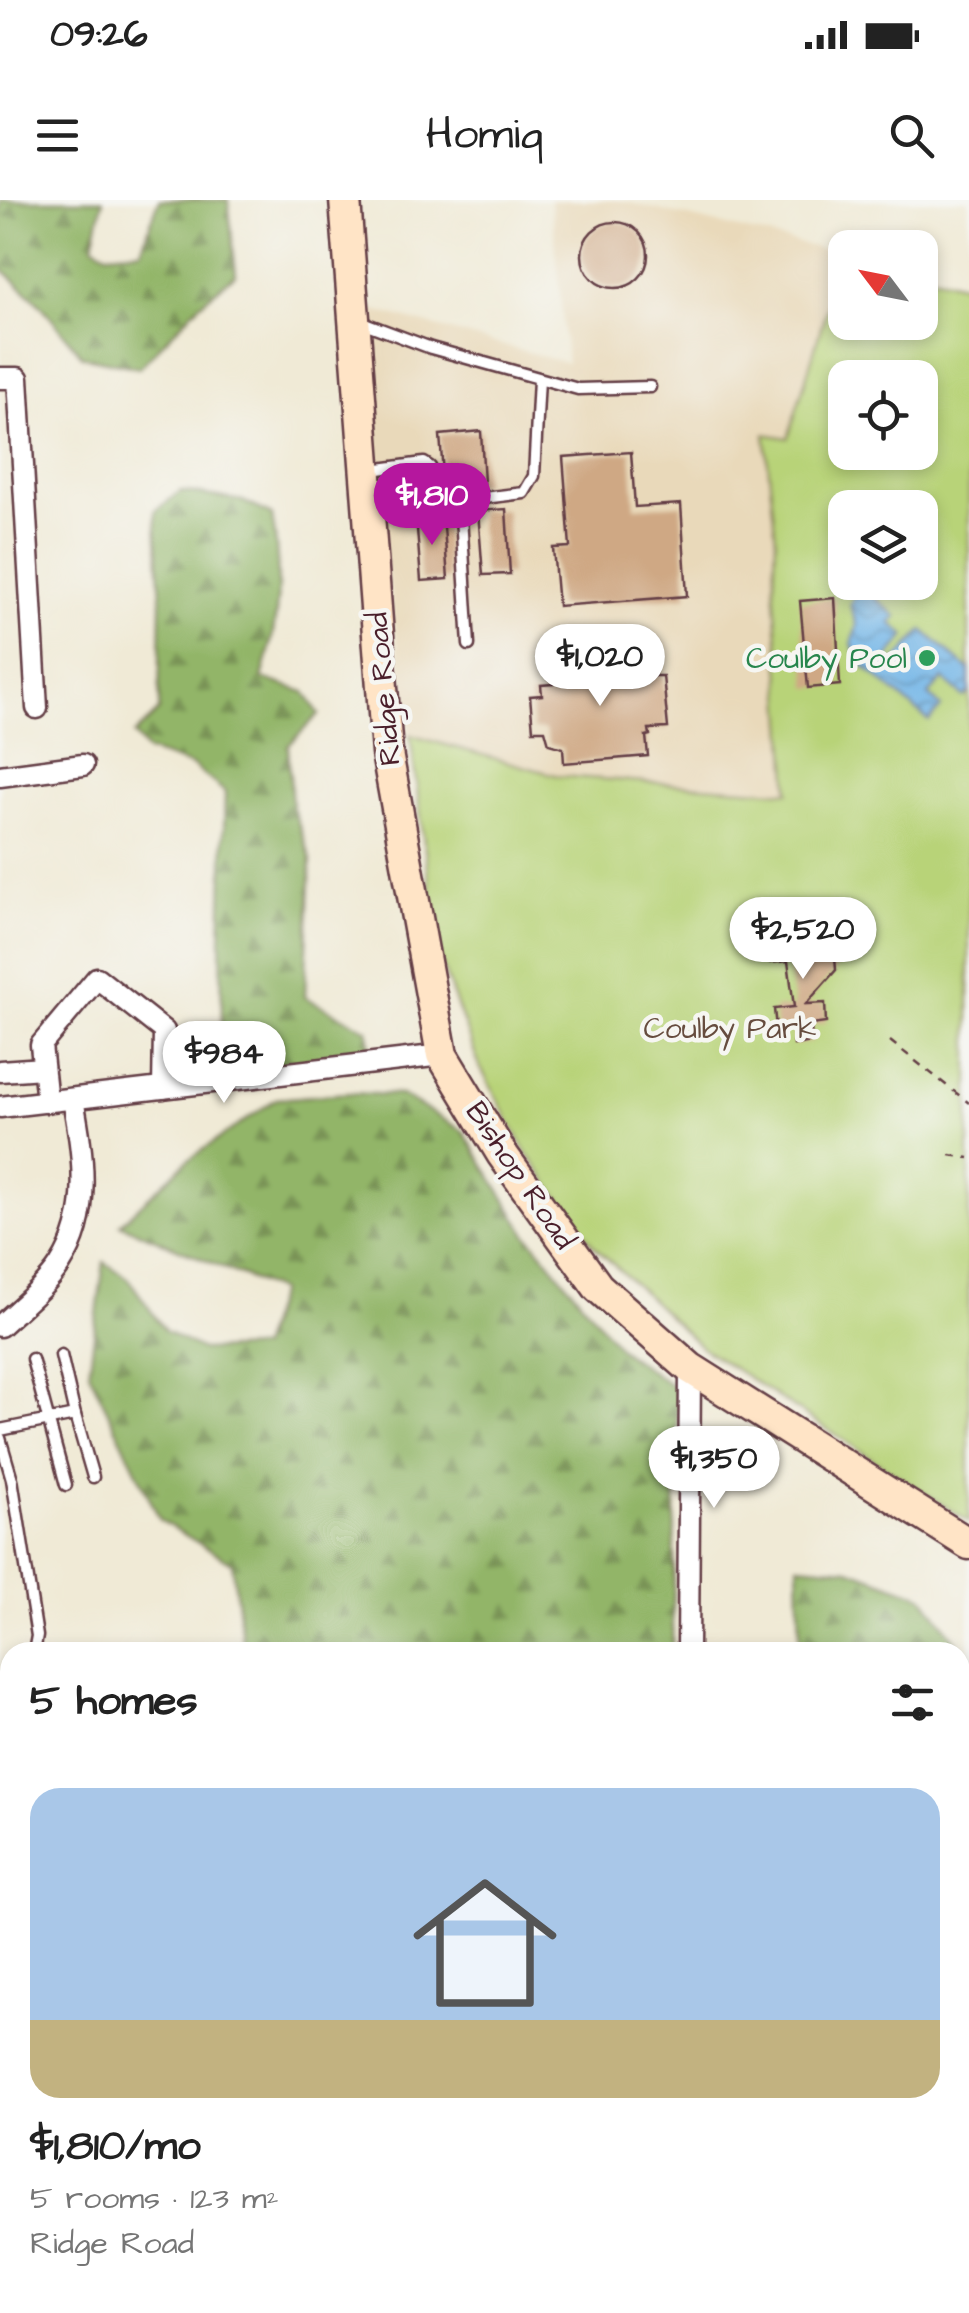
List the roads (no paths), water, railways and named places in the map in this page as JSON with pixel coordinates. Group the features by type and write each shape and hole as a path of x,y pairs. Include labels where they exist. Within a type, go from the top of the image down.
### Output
{"main road":[{"name":"Ridge Road","path":"345,200 387,754 442,1055"},
{"name":"Bishop Road","path":"442,1055 502,1154 598,1287 690,1368 969,1544"}],"street":[{"path":"0,378 18,378 37,708"},
{"path":"0,776 83,765"},
{"path":"48,1102 41,1045 97,978 164,1031 163,1088"},
{"path":"0,1108 442,1055"},
{"path":"0,1071 43,1068"},
{"path":"0,1326 60,1266 80,1217 84,1162 73,1099"},
{"path":"688,1642 690,1368"}],"lane":[{"path":"354,319 431,348 578,389 650,387"},
{"path":"366,471 424,464 430,467 436,499 443,502 524,493 534,476 539,379"},
{"path":"460,500 469,646"},
{"path":"61,1355 93,1477"},
{"path":"32,1359 66,1484"},
{"path":"36,1642 12,1479 0,1434 75,1415"}],"water":[{"name":"Coulby Pool","path":"852,600 878,600 897,617 891,623 906,636 887,659 893,664 923,630 969,670 969,691 964,697 943,679 929,695 941,707 929,721 859,662 852,644 857,625 850,605"}],"place":[{"name":"Coulby Pool","path":"927,658"}],"park label":[{"name":"Coulby Park","path":"730,1028"}]}
